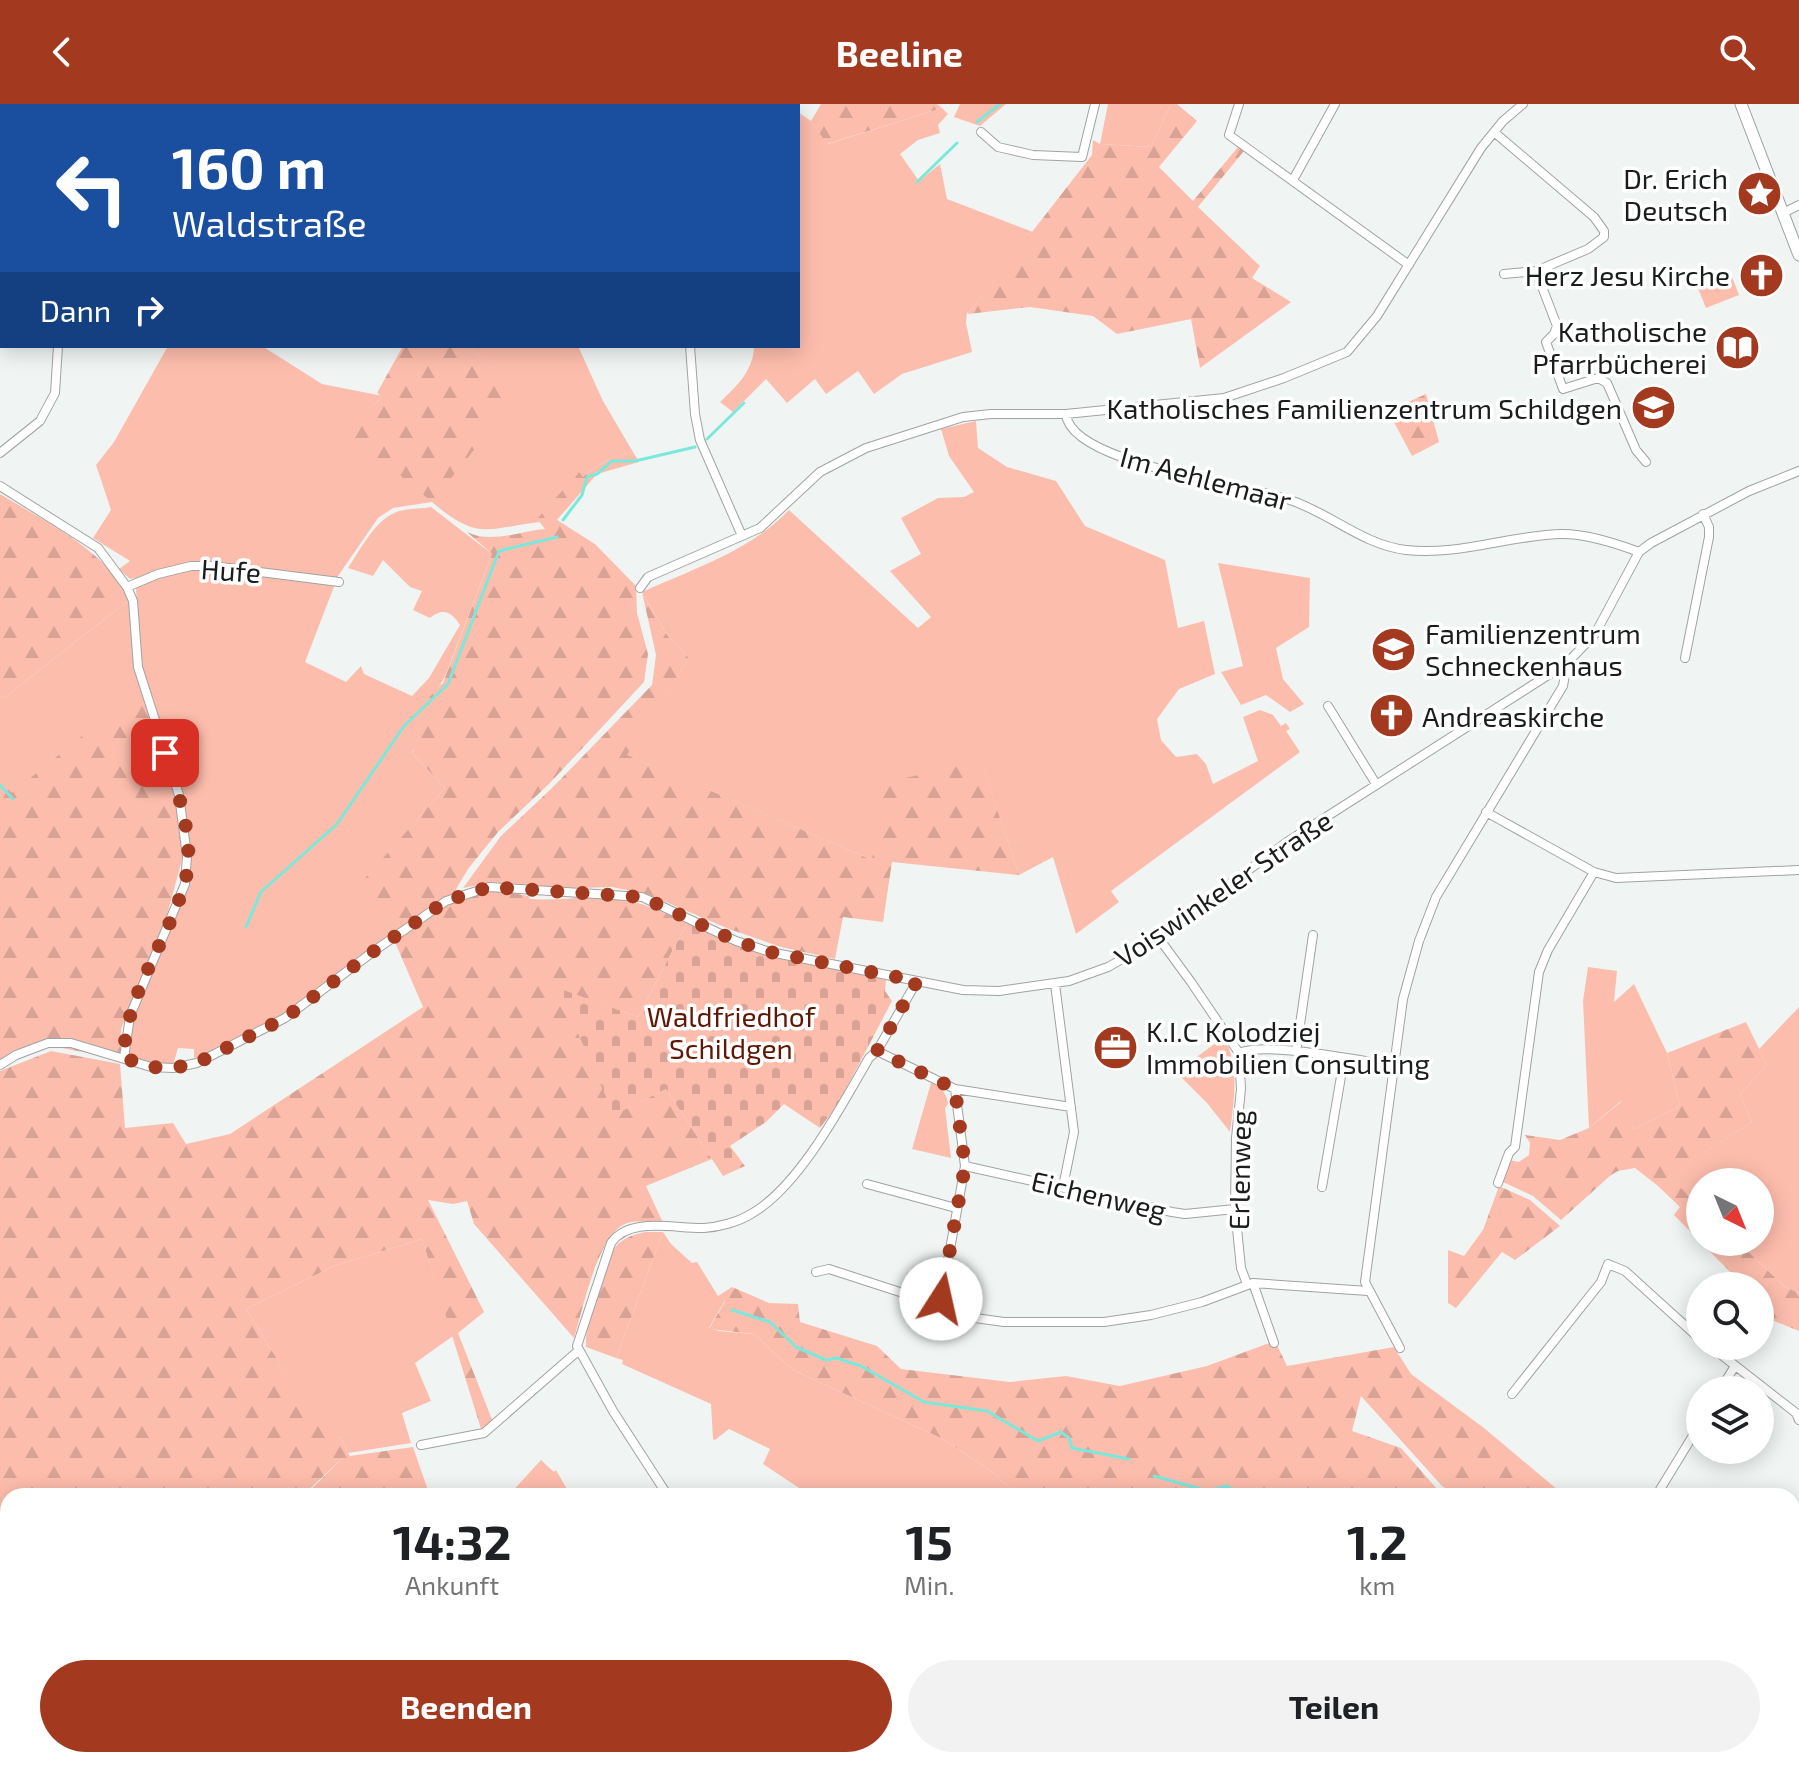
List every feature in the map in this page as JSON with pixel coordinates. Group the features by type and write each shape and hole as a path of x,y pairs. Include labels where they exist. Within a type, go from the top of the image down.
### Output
{"main road":[{"path":"1741,104 1799,255"}],"street":[{"path":"981,132 998,147 1033,155 1082,157 1095,104"},
{"path":"1239,104 1229,135 1409,265"},
{"path":"1293,180 1335,104"},
{"path":"640,588 648,577 760,528 820,472 866,448 963,417 1066,414 1224,398 1347,352 1377,316 1494,132 1523,104"},
{"path":"1494,132 1594,217 1604,231 1604,237 1598,244 1536,271 1504,274"},
{"path":"1783,213 1799,205"},
{"path":"1536,271 1557,326 1546,342 1563,389 1598,378 1607,383 1636,450 1646,462"},
{"path":"0,453 40,421 55,393 58,348"},
{"path":"690,348 700,440 742,536"},
{"name":"Im Aehlemaar","path":"1066,414 1069,429 1082,440 1107,451 1183,475 1286,498 1306,505 1383,546 1441,551 1563,534 1616,543 1639,552"},
{"path":"1639,552 1703,514 1799,471"},
{"path":"0,486 98,548 127,587 133,601 138,667 179,795 187,856 185,884 130,1016 124,1058"},
{"path":"1685,658 1709,537 1709,527 1703,514"},
{"name":"Voiswinkeler Straße","path":"0,1065 16,1055 48,1043 71,1043 151,1067 173,1068 197,1063 285,1018 446,901 489,887 642,897 736,941 770,952 917,981 976,991 1055,984 1108,967 1158,937 1287,842 1567,663 1595,634 1639,552"},
{"name":"Hufe","path":"127,587 158,574 191,566 339,582"},
{"path":"1400,1348 1365,1282 1403,999 1421,933 1436,897 1563,686 1567,663"},
{"path":"1328,706 1376,784"},
{"path":"1486,812 1594,872 1616,878 1799,870"},
{"path":"1498,1183 1509,1153 1515,1147 1539,972 1548,950 1594,872"},
{"path":"1296,1052 1313,935"},
{"path":"1158,937 1239,1053 1250,1049 1296,1052 1393,1065"},
{"path":"663,1488 578,1351 578,1338 607,1251 615,1236 640,1227 713,1227 742,1218 779,1193 844,1102 917,981"},
{"path":"1055,984 1074,1132 1063,1187"},
{"path":"877,1051 955,1089 1071,1107"},
{"name":"Erlenweg","path":"1239,1053 1241,1089 1236,1138 1235,1209 1241,1268 1274,1343"},
{"path":"1322,1187 1344,1059"},
{"path":"941,1299 965,1166 955,1089"},
{"name":"Eichenweg","path":"965,1166 1185,1214 1235,1209"},
{"path":"867,1184 956,1208"},
{"path":"1512,1394 1601,1282 1608,1264 1625,1271 1686,1326"},
{"path":"816,1272 829,1269 909,1295 941,1299 950,1310 968,1317 1004,1322 1104,1322 1151,1315 1202,1302 1250,1284 1368,1291"},
{"path":"421,1445 484,1433 578,1351"},
{"path":"1728,1360 1796,1413 1799,1420"},
{"path":"1729,1376 1735,1366"},
{"path":"1661,1488 1686,1447"}],"green space":[{"path":"821,104 937,104 942,108 827,144 811,121"},
{"path":"960,104 1006,104 980,126 954,117"},
{"path":"1108,104 1171,104 1151,147 1100,144"},
{"path":"1171,104 1177,104 1197,121 1159,167 1193,201 1238,147 1244,151 1198,207 1260,266 1252,278 1291,302 1200,368 1191,319 1117,334 1093,316 1030,307 968,314 1092,155 1093,140 1100,144 1151,147"},
{"path":"942,108 948,114 938,125 940,133 918,140 900,154 919,181 940,164 947,199 1033,232 967,312 972,352 902,374 874,394 858,371 826,394 815,379 787,403 766,379 733,412 720,402 747,370 754,348 800,348 800,113 811,121 828,144"},
{"path":"1730,272 1739,295 1706,308 1697,286"},
{"path":"167,348 265,348 322,384 383,396 345,435 514,399 473,348 579,348 603,401 633,452 606,461 583,477 579,473 538,519 540,522 484,529 461,523 432,502 393,508 378,518 336,579 221,565 130,579 119,569 130,561 93,538 111,510 96,465 114,442"},
{"path":"402,348 473,348 515,399 432,502 345,434 382,397 377,393"},
{"path":"1426,394 1439,442 1412,456 1388,411"},
{"path":"976,421 978,448 1007,467 1056,481 1085,526 1165,560 1178,628 1204,621 1215,674 1179,689 1157,719 1161,740 1176,757 1197,754 1206,764 1213,784 1258,761 1243,717 1260,710 1273,715 1281,726 1286,723 1290,729 1286,731 1300,752 1111,891 1119,902 1076,934 1053,857 1019,875 981,762 872,860 626,755 689,658 667,635 642,592 739,548 789,510 918,628 931,617 890,571 921,554 901,518 938,498 964,497 974,492 949,456 941,429"},
{"path":"633,452 639,462 597,474 557,520 595,544 636,586 637,613 648,654 644,682 549,784 498,832 468,869 452,896 391,936 359,885 445,788 412,753 414,750 394,734 443,683 492,554 467,532 496,537 545,529 537,519 579,472 583,477 606,461"},
{"path":"0,494 91,552 120,583 129,600 4,698 0,696"},
{"path":"431,507 492,554 412,753 445,788 360,885 391,936 348,964 318,993 282,1019 212,1052 194,1058 194,1049 178,1048 173,1065 149,1067 125,1060 129,1032 191,856 184,802 140,659 136,588 151,578 201,570 335,584 305,662 346,682 361,666 364,674 412,696 429,678 460,625 447,612 430,618 413,610 422,591 410,587 383,560 373,576 348,568 369,535 390,515 407,509"},
{"path":"1218,563 1310,578 1309,627 1276,648 1283,679 1304,704 1290,712 1266,695 1241,705 1221,672 1243,666"},
{"path":"642,592 667,635 689,658 627,755 872,860 883,783 981,761 1019,875 892,862 883,922 843,917 835,959 781,947 647,894 612,887 544,889 495,882 463,888 501,836 652,685 656,655"},
{"path":"129,600 143,690 0,831 0,696 4,698"},
{"path":"143,690 177,805 183,856 167,915 121,1029 120,1059 51,1046 0,1066 0,782 12,793"},
{"path":"484,890 503,891 530,899 614,898 651,908 687,923 638,1017 559,989 615,1114 666,1089 712,1159 646,1186 663,1223 634,1222 615,1231 599,1258 574,1338 474,1224 467,1201 453,1204 428,1200 484,1312 458,1333 493,1422 482,1432 422,1239 334,1266 246,1309 328,1441 340,1437 348,1453 311,1488 0,1488 0,1071 51,1051 120,1064 125,1128 173,1123 186,1144 230,1134 423,1007 394,940 455,900"},
{"name":"Waldfriedhof Schildgen","path":"687,923 779,957 886,980 885,991 892,1001 838,1104 820,1128 784,1104 766,1122 730,1146 745,1166 723,1176 666,1089 614,1115 558,988 638,1017"},
{"path":"1588,967 1617,971 1614,1002 1634,984 1667,1053 1680,1106 1634,1129 1621,1101 1589,1128 1583,1001"},
{"path":"1799,1007 1799,1293 1785,1287 1774,1276 1774,1272 1769,1272 1753,1256 1774,1256 1774,1168 1686,1168 1686,1194 1668,1175 1752,1122 1740,1094 1767,1065 1759,1049"},
{"path":"1746,1022 1767,1065 1740,1094 1752,1122 1669,1175 1686,1193 1686,1227 1674,1215 1680,1207 1635,1168 1611,1175 1561,1220 1533,1196 1501,1181 1508,1160 1519,1162 1529,1155 1530,1143 1525,1135 1560,1140 1589,1128 1622,1101 1634,1129 1680,1106 1667,1053"},
{"path":"1224,1037 1234,1072 1230,1132 1176,1072"},
{"path":"931,1083 943,1091 947,1100 945,1108 951,1158 912,1149"},
{"path":"1499,1186 1530,1200 1560,1226 1515,1260 1502,1252 1456,1308 1448,1303 1448,1250 1464,1256 1483,1230"},
{"path":"646,1232 663,1232 616,1358 586,1347 592,1310 612,1253 623,1240"},
{"path":"663,1232 692,1263 697,1262 718,1296 725,1300 709,1328 754,1334 793,1370 943,1439 990,1470 1009,1488 799,1488 763,1464 770,1449 729,1429 713,1439 711,1404 622,1364 623,1360 616,1358"},
{"path":"422,1239 453,1336 415,1363 431,1401 402,1413 411,1443 348,1453 340,1437 328,1442 246,1309 334,1266"},
{"path":"1715,1256 1753,1256 1769,1272 1730,1272"},
{"path":"1774,1276 1785,1287 1799,1293 1799,1331 1774,1321"},
{"path":"732,1287 769,1303 798,1304 800,1322 877,1346 901,1369 1010,1382 1066,1376 1120,1386 1207,1366 1275,1341 1287,1366 1394,1347 1411,1374 1484,1428 1555,1488 1445,1488 1361,1396 1352,1431 1401,1448 1436,1488 1009,1488 990,1470 943,1439 793,1370 754,1334 709,1329 725,1301 718,1296"},
{"path":"413,1447 427,1488 312,1488 348,1453 350,1456"},
{"path":"541,1460 554,1472 556,1470 566,1488 515,1488"}],"waterway":[{"path":"977,122 1000,104"},
{"path":"917,182 957,143"},
{"path":"707,439 744,403"},
{"path":"563,520 582,495 587,477 597,474 612,461 635,461 695,447"},
{"path":"246,927 261,892 337,824 404,726 448,684 499,551 557,537"},
{"path":"0,785 13,799"},
{"path":"732,1310 770,1322 796,1347 826,1360 836,1358 861,1366 924,1402 987,1411 1038,1441 1061,1432 1069,1438 1072,1448 1129,1459"},
{"path":"1154,1476 1197,1488"},
{"path":"1219,1488 1230,1488"}],"place":[{"name":"Dr. Erich Deutsch","path":"1759,194"},
{"name":"Herz Jesu Kirche","path":"1761,275"},
{"name":"Katholische Pfarrbücherei","path":"1738,347"},
{"name":"Katholisches Familienzentrum Schildgen","path":"1653,408"},
{"name":"Familienzentrum Schneckenhaus","path":"1394,649"},
{"name":"Andreaskirche","path":"1391,716"},
{"name":"K.I.C Kolodziej Immobilien Consulting","path":"1115,1047"}],"route":[{"path":"165,753 179,795 185,826 185,884 130,1016 124,1058 151,1067 173,1068 197,1063 285,1018 446,901 489,887 642,897 736,941 770,952 917,981 877,1051 955,1089 965,1166 941,1299"}]}
